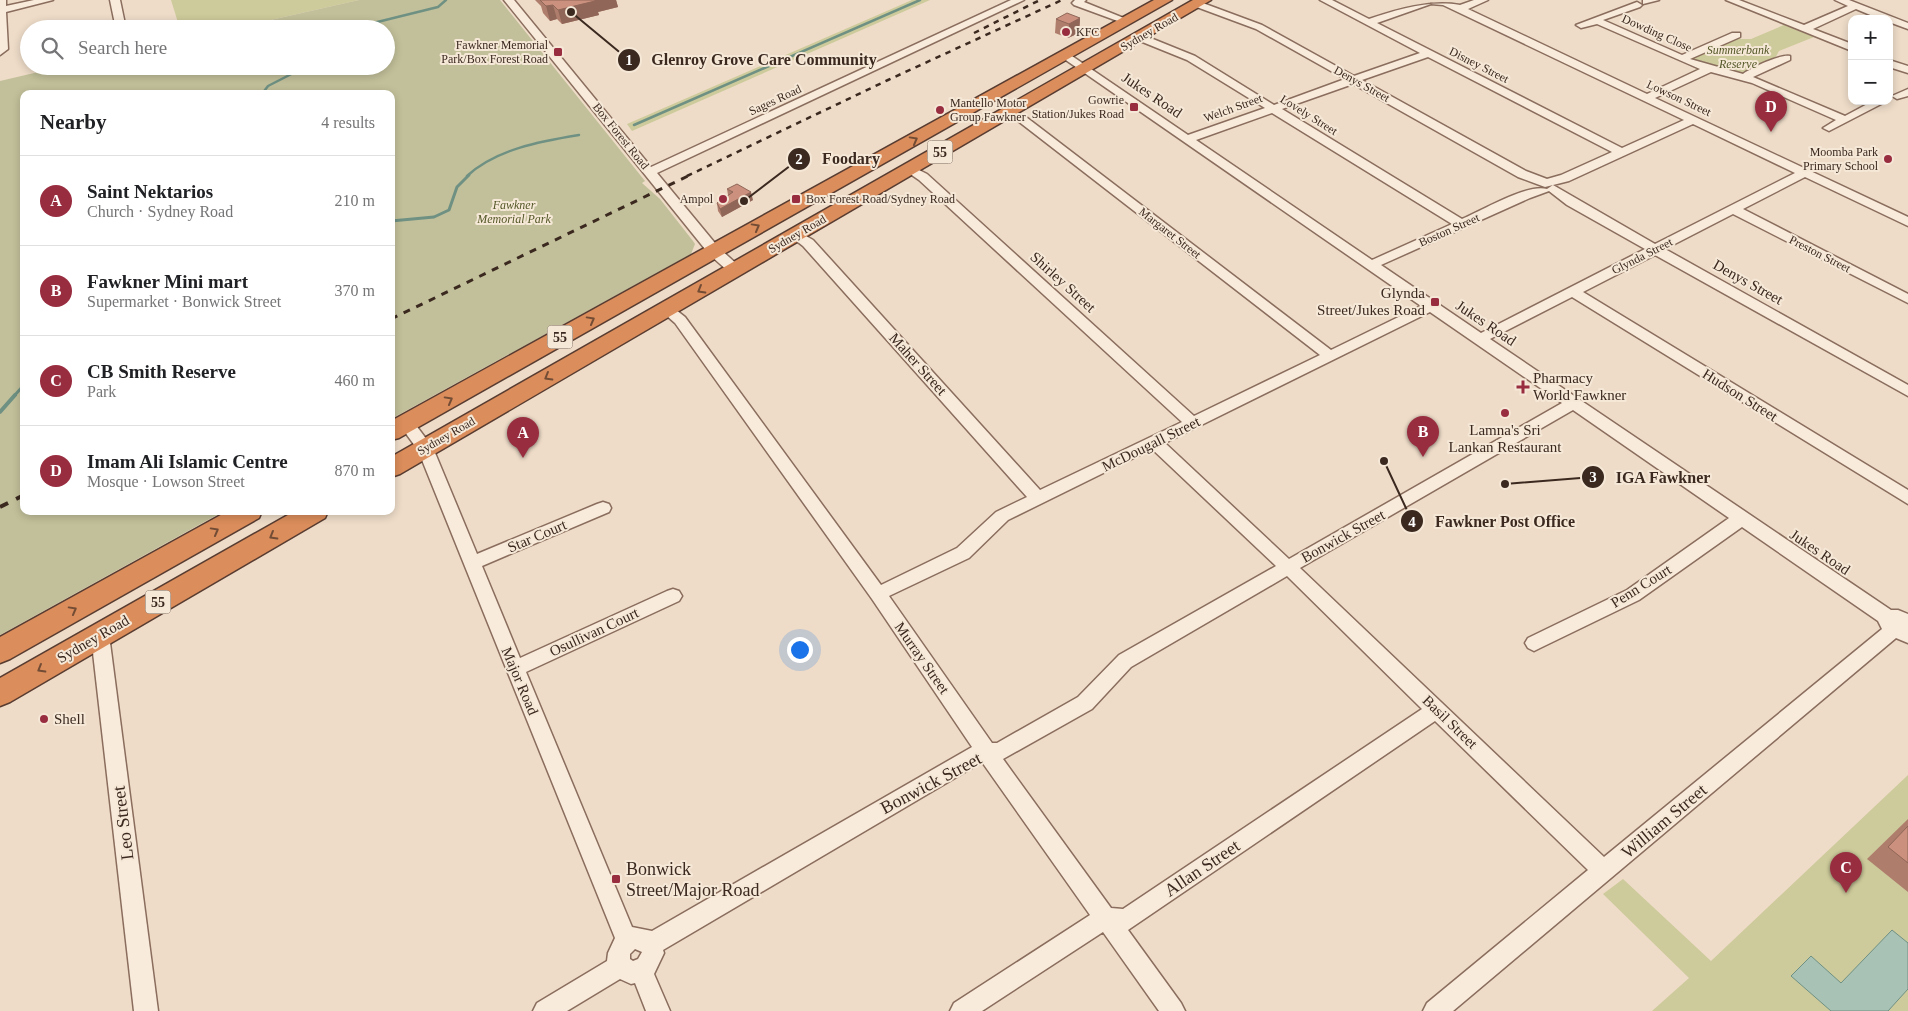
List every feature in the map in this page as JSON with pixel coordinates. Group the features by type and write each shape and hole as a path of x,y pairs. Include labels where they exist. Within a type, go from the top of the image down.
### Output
{"highway":[{"name":"Sydney Road","path":"399,428 1165,0"},
{"name":"Sydney Road","path":"395,466 1200,2"},
{"name":"55","path":"0,651 243,515"},
{"name":"Sydney Road","path":"0,693 309,515"}],"street":[{"path":"0,52 3,49 1,6 48,0"},
{"path":"115,0 119,20"},
{"name":"Box Forest Road","path":"509,0 714,251 735,270"},
{"name":"Sages Road","path":"650,172 1019,0"},
{"path":"1081,0 1077,3 1126,22"},
{"name":"Disney Street","path":"1326,0 1621,152"},
{"path":"1458,9 1483,0"},
{"path":"1731,0 1848,46"},
{"path":"1840,0 1908,26"},
{"path":"1368,22 1430,1 1438,1"},
{"name":"Lowson Street","path":"1438,1 1908,222"},
{"name":"Denys Street","path":"1200,2 1259,27 1908,391"},
{"name":"Dowding Close","path":"1598,21 1598,18 1610,12 1646,2"},
{"path":"1804,29 1856,6"},
{"name":"Dowding Close","path":"1581,25 1598,21 1681,59 1709,69 1746,78 1845,120"},
{"path":"1681,59 1736,35"},
{"name":"Lovely Street","path":"1139,37 1191,58 1461,224"},
{"name":"Welch Street","path":"1188,139 1429,53"},
{"name":"Jukes Road","path":"1065,56 1742,518 1902,624"},
{"path":"1746,78 1752,72 1786,58"},
{"path":"1893,64 1908,70"},
{"path":"1646,98 1709,69"},
{"path":"1897,96 1908,92"},
{"path":"1829,128 1874,105"},
{"name":"Margaret Street","path":"1008,112 1022,119 1330,356"},
{"name":"Boston Street","path":"1371,265 1692,120"},
{"name":"Shirley Street","path":"909,170 923,177 1193,423"},
{"name":"Glynda Street","path":"1480,339 1804,173"},
{"name":"Preston Street","path":"1733,209 1908,299"},
{"name":"Maher Street","path":"795,235 808,243 1038,498"},
{"name":"Hudson Street","path":"1572,291 1908,498"},
{"name":"McDougall Street","path":"878,594 964,553 1002,516 1432,306"},
{"name":"Murray Street","path":"666,309 680,320 878,594 987,752 1173,1011"},
{"name":"Bonwick Street","path":"651,944 973,756 987,752 999,752 1084,703 1125,661 1574,403"},
{"name":"Major Road","path":"399,428 425,448 627,941"},
{"name":"Basil Street","path":"1154,442 1437,709 1604,871"},
{"name":"Star Court","path":"472,563 603,508"},
{"name":"Penn Court","path":"1534,643 1633,595 1742,518"},
{"name":"Osullivan Court","path":"515,669 673,596"},
{"name":"William Street","path":"1435,1011 1902,624"},
{"name":"Leo Street","path":"100,635 146,1011"},
{"name":"Allan Street","path":"962,1011 1107,918 1126,920 1437,709"},
{"path":"545,1011 631,968 652,958 651,944 648,940 638,938 627,941 618,956 631,968 658,1011"}],"green space":[{"path":"171,0 359,0 271,20 177,20"},
{"name":"Fawkner Memorial Park","path":"359,0 500,0 645,181 642,183 660,199 693,241 695,244 691,254 395,417 395,90 20,90 20,515 217,515 0,635 0,81 26,75 395,75 395,20 271,20"},
{"path":"912,0 930,0 632,131 627,124"},
{"name":"Summerbank Reserve","path":"1784,25 1814,37 1779,51 1774,60 1746,74 1739,74 1689,59 1733,39 1751,39"},
{"path":"1908,775 1908,1011 1652,1011 1689,978 1603,894 1623,879 1711,961"}],"shaded area":[{"path":"1892,930 1908,943 1908,989 1888,1011 1831,1011 1791,976 1811,956 1841,983"}],"building":[{"path":"540,0 595,1 558,10 553,5 546,6"},
{"path":"1067,13 1080,18 1069,24 1056,19"},
{"path":"737,184 751,192 720,209 717,203 733,192 727,189"},
{"path":"1908,826 1908,863 1888,847"}],"waterway":[{"path":"385,20 438,7 446,0"},
{"path":"634,125 920,0"},
{"path":"265,90 268,86 289,75"},
{"path":"467,176 492,159 505,153 535,143 579,135"},
{"path":"395,221 434,217 449,210 457,187 469,175"},
{"path":"14,396 20,389"},
{"path":"0,412 15,395"}],"railway":[{"path":"974,33 1040,0"},
{"path":"687,176 888,80 1062,0"},
{"path":"395,317 690,175"},
{"path":"0,507 20,497"}],"place":[{"name":"Glenroy Grove Care Community","path":"571,12"},
{"name":"KFC","path":"1066,32"},
{"name":"Fawkner Memorial Park/Box Forest Road","path":"558,52"},
{"name":"Gowrie Station/Jukes Road","path":"1134,107"},
{"name":"Mantello Motor Group Fawkner","path":"940,110"},
{"name":"Imam Ali Islamic Centre","path":"1771,132"},
{"name":"Moomba Park Primary School","path":"1888,159"},
{"name":"Ampol","path":"723,199"},
{"name":"Box Forest Road/Sydney Road","path":"796,199"},
{"name":"Foodary","path":"744,201"},
{"name":"Glynda Street/Jukes Road","path":"1435,302"},
{"name":"Pharmacy World Fawkner","path":"1523,387"},
{"name":"Lamna's Sri Lankan Restaurant","path":"1505,413"},
{"name":"Fawkner Mini mart","path":"1423,457"},
{"name":"Saint Nektarios","path":"523,458"},
{"name":"Fawkner Post Office","path":"1384,461"},
{"name":"IGA Fawkner","path":"1505,484"},
{"name":"Shell","path":"44,719"},
{"name":"Bonwick Street/Major Road","path":"616,879"},
{"name":"CB Smith Reserve","path":"1846,893"}]}
